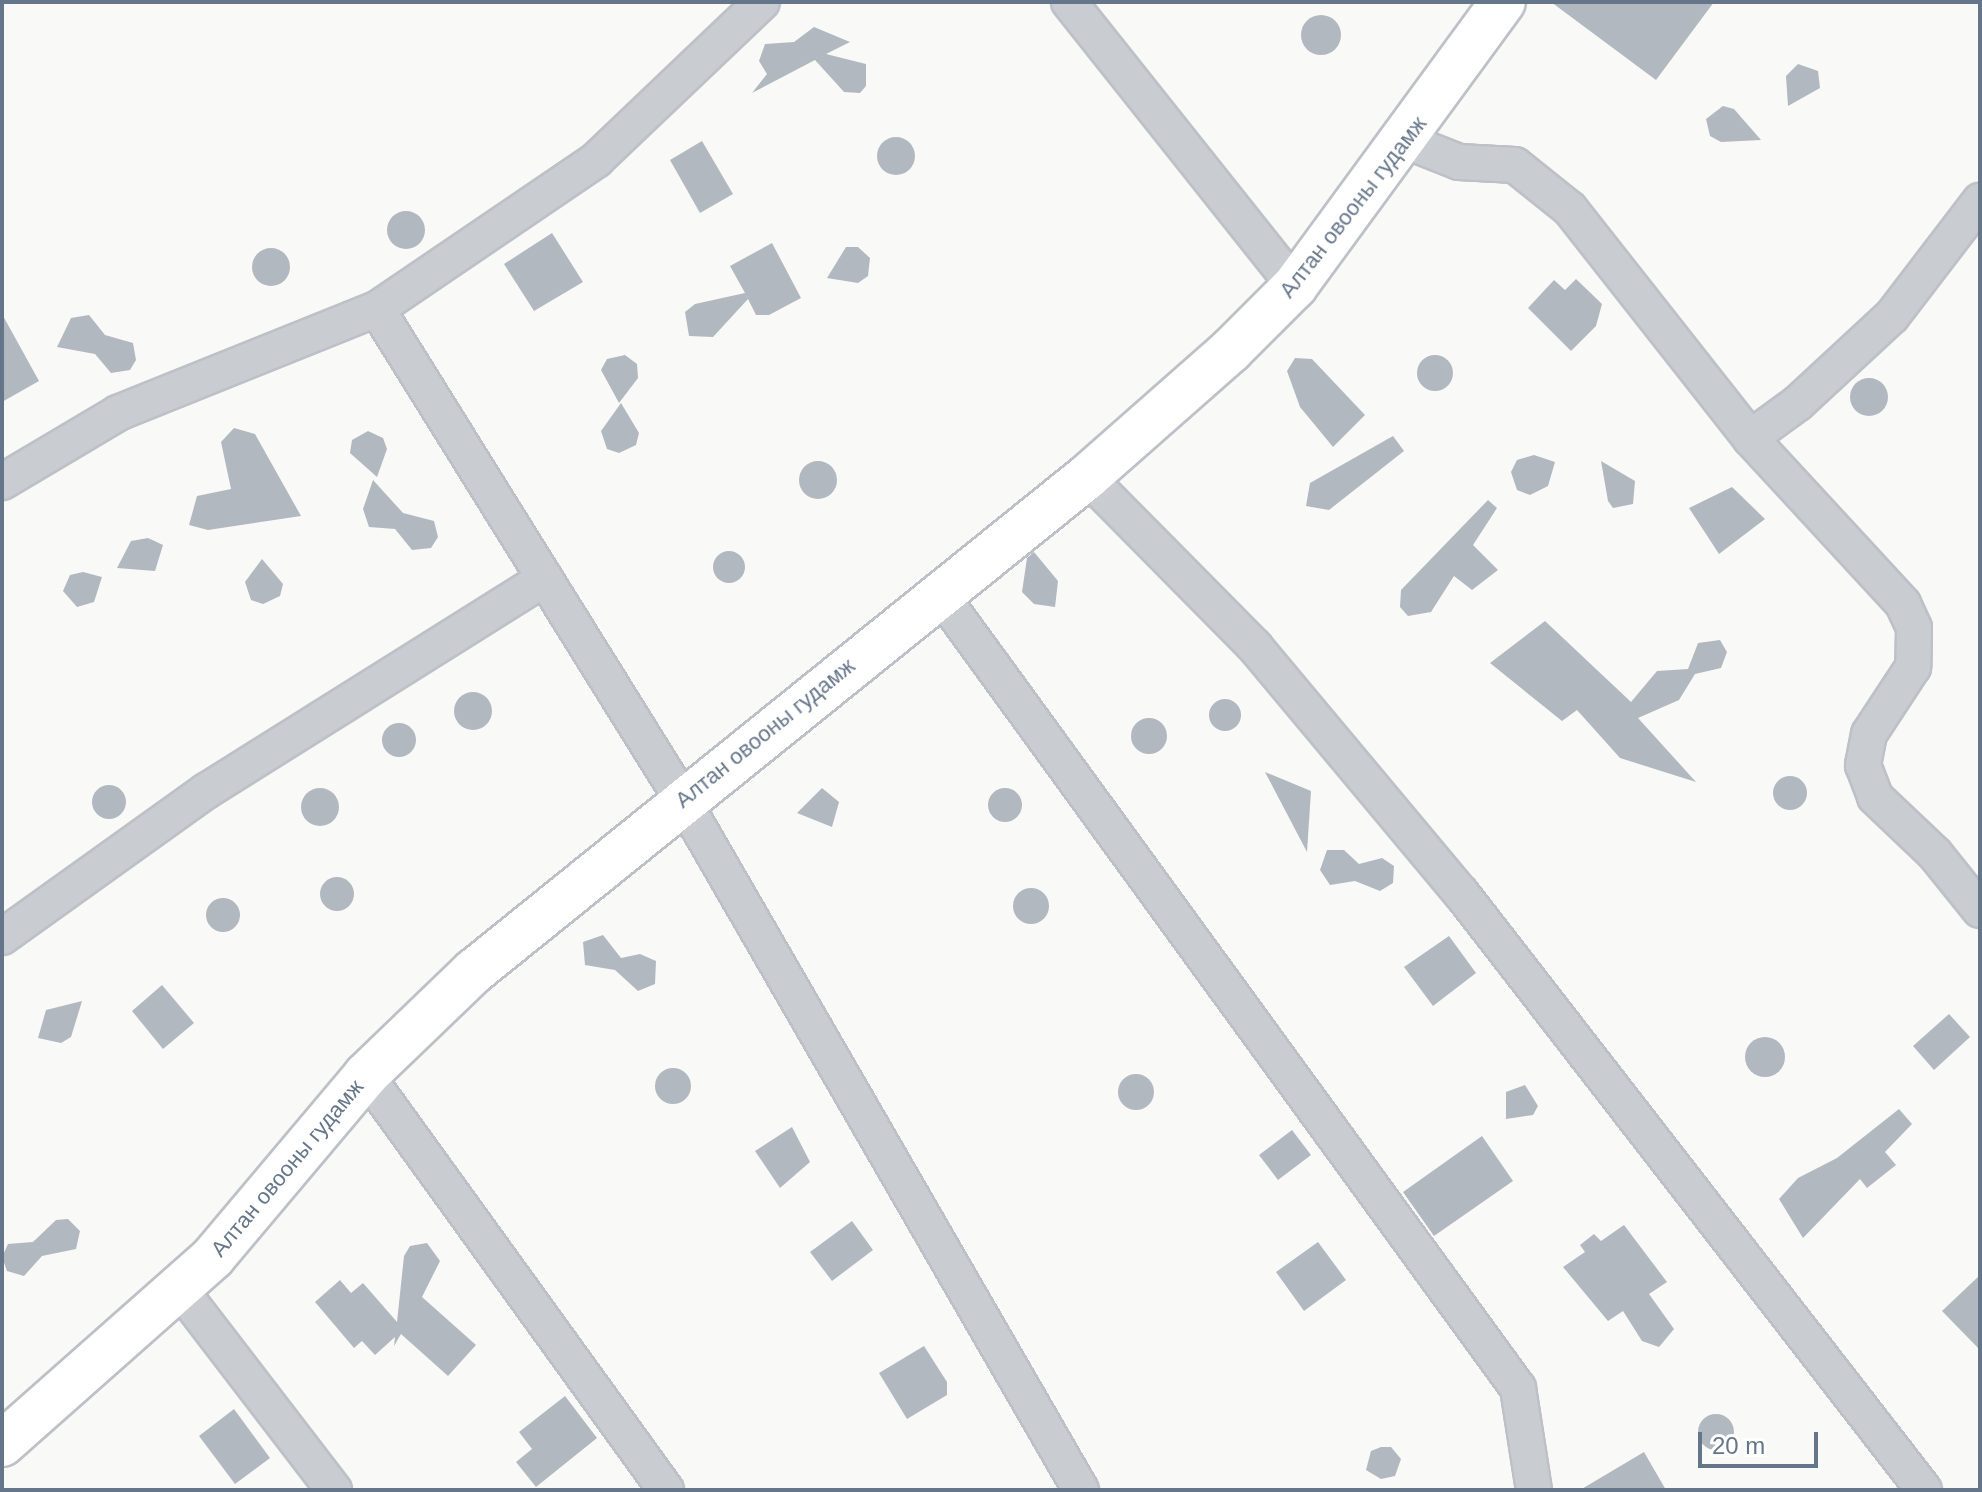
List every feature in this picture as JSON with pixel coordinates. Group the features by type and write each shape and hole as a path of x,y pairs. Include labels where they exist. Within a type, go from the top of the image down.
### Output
{"main road":[{"name":"Алтан овооны гудамж","path":"2,1444 213,1257 366,1075 473,972 682,799 1087,477 1295,286 1406,141 1503,2"}],"street":[{"path":"2,482 118,413 377,309 596,160 762,2"},
{"path":"1069,2 1295,286"},
{"path":"1406,141 1459,162 1515,165 1570,209 1750,438 1903,604 1914,628 1913,667 1869,734 1863,765 1875,797 1935,854 1980,910"},
{"path":"1750,438 1798,403 1892,316 1977,210"},
{"path":"377,309 682,799 1081,1490"},
{"path":"1087,477 1255,647 1461,893 1924,1490"},
{"path":"2,937 206,791 545,578"},
{"path":"940,594 1518,1388 1534,1490"},
{"path":"366,1075 666,1490"},
{"path":"179,1288 334,1490"}],"building":[{"path":"1551,2 1714,2 1656,80"},
{"path":"1321,15 1335,21 1341,35 1335,49 1321,55 1307,49 1301,35 1307,21"},
{"path":"814,27 850,42 826,54 866,64 866,86 860,93 844,92 815,60 752,93 767,74 759,61 765,44 794,42"},
{"path":"1798,64 1818,71 1820,88 1788,106 1786,76"},
{"path":"1723,106 1734,109 1761,140 1721,142 1710,136 1706,119"},
{"path":"896,137 909,143 915,156 909,169 896,175 883,169 877,156 883,143"},
{"path":"702,141 733,194 700,213 670,160"},
{"path":"406,211 419,217 425,230 419,243 406,249 393,243 387,230 393,217"},
{"path":"552,233 583,282 534,311 504,264"},
{"path":"772,243 801,298 769,315 756,315 748,299 713,337 689,336 685,312 695,304 745,293 730,266"},
{"path":"846,247 858,247 870,258 868,276 858,283 827,278"},
{"path":"271,248 284,254 290,267 284,280 271,286 258,280 252,267 258,254"},
{"path":"1576,279 1602,304 1596,326 1571,351 1528,308 1554,280 1565,290"},
{"path":"2,314 39,381 2,402"},
{"path":"89,315 105,335 133,343 136,360 130,370 111,373 95,354 57,347 71,318"},
{"path":"625,355 637,364 638,378 619,403 601,370 607,359"},
{"path":"1435,355 1448,360 1453,373 1448,386 1435,391 1422,386 1417,373 1422,360"},
{"path":"1295,358 1312,359 1365,415 1333,447 1300,407 1287,371"},
{"path":"1869,378 1882,384 1888,397 1882,410 1869,416 1856,410 1850,397 1856,384"},
{"path":"621,403 639,433 636,445 619,453 607,449 601,431"},
{"path":"234,428 255,434 301,516 208,530 189,525 197,496 231,489 221,442"},
{"path":"368,431 383,438 387,449 377,477 350,453 352,440"},
{"path":"1393,436 1404,451 1329,510 1306,506 1310,483"},
{"path":"1534,455 1555,462 1548,486 1530,495 1517,490 1511,472 1517,460"},
{"path":"818,461 831,467 837,480 831,493 818,499 805,493 799,480 805,467"},
{"path":"1601,461 1635,481 1633,504 1613,508 1608,501"},
{"path":"373,480 403,513 434,521 438,537 431,548 412,550 395,529 369,527 363,509"},
{"path":"1732,487 1765,519 1719,554 1689,508"},
{"path":"1488,500 1497,508 1473,545 1498,570 1472,590 1454,576 1431,612 1408,616 1400,607 1401,590"},
{"path":"148,538 163,545 155,571 117,568 131,541"},
{"path":"729,551 741,555 745,567 741,579 729,583 717,579 713,567 717,555"},
{"path":"1034,552 1058,581 1055,607 1034,604 1022,592 1027,558"},
{"path":"262,559 283,584 280,596 263,604 251,600 245,582"},
{"path":"83,572 102,577 94,602 77,607 63,591 70,575"},
{"path":"1545,621 1631,702 1657,671 1688,669 1698,643 1720,640 1727,652 1721,668 1695,674 1679,700 1638,718 1696,782 1620,758 1577,710 1562,721 1490,663"},
{"path":"473,692 487,697 492,711 487,725 473,730 459,725 454,711 459,697"},
{"path":"1225,699 1237,703 1241,715 1237,727 1225,731 1213,727 1209,715 1213,703"},
{"path":"1149,718 1162,723 1167,736 1162,749 1149,754 1136,749 1131,736 1136,723"},
{"path":"399,723 411,728 416,740 411,752 399,757 387,752 382,740 387,728"},
{"path":"1265,772 1311,791 1307,852"},
{"path":"1790,776 1802,781 1807,793 1802,805 1790,810 1778,805 1773,793 1778,781"},
{"path":"109,785 121,790 126,802 121,814 109,819 97,814 92,802 97,790"},
{"path":"320,788 333,794 339,807 333,820 320,826 307,820 301,807 307,794"},
{"path":"822,788 839,802 832,827 797,813"},
{"path":"1005,788 1017,793 1022,805 1017,817 1005,822 993,817 988,805 993,793"},
{"path":"1327,850 1344,850 1359,864 1382,858 1394,866 1393,883 1380,891 1355,881 1330,885 1320,870"},
{"path":"337,877 349,882 354,894 349,906 337,911 325,906 320,894 325,882"},
{"path":"1031,888 1044,893 1049,906 1044,919 1031,924 1018,919 1013,906 1018,893"},
{"path":"223,898 235,903 240,915 235,927 223,932 211,927 206,915 211,903"},
{"path":"603,935 621,958 640,954 656,961 655,984 638,991 615,970 585,965 583,942"},
{"path":"1449,936 1476,973 1433,1006 1404,967"},
{"path":"162,985 194,1023 163,1049 132,1011"},
{"path":"82,1001 71,1037 61,1043 38,1038 46,1010"},
{"path":"1949,1014 1970,1037 1934,1070 1913,1046"},
{"path":"1765,1037 1779,1043 1785,1057 1779,1071 1765,1077 1751,1071 1745,1057 1751,1043"},
{"path":"673,1068 686,1073 691,1086 686,1099 673,1104 660,1099 655,1086 660,1073"},
{"path":"1136,1074 1149,1079 1154,1092 1149,1105 1136,1110 1123,1105 1118,1092 1123,1079"},
{"path":"1525,1085 1538,1106 1533,1115 1506,1119 1506,1092"},
{"path":"1899,1109 1912,1124 1885,1152 1896,1165 1867,1188 1860,1179 1803,1238 1779,1199 1798,1178 1837,1158"},
{"path":"792,1127 810,1162 780,1188 755,1151"},
{"path":"1292,1130 1311,1155 1278,1180 1259,1155"},
{"path":"1482,1136 1513,1181 1434,1236 1403,1192"},
{"path":"68,1219 80,1231 76,1249 42,1256 24,1276 7,1271 2,1257 8,1244 33,1242 56,1220"},
{"path":"852,1221 873,1250 832,1281 810,1252"},
{"path":"1624,1225 1667,1282 1649,1294 1674,1329 1659,1347 1642,1341 1623,1311 1608,1321 1563,1267 1585,1252 1580,1245 1594,1234 1601,1241"},
{"path":"1318,1242 1346,1280 1304,1311 1276,1272"},
{"path":"427,1243 440,1261 422,1297 476,1345 448,1376 401,1334 394,1346 395,1337 375,1355 362,1341 354,1348 315,1302 340,1280 351,1293 363,1283 397,1322 404,1256 410,1246"},
{"path":"1980,1275 1980,1350 1942,1311"},
{"path":"924,1346 947,1382 947,1395 907,1419 879,1373"},
{"path":"565,1396 597,1438 536,1487 516,1462 532,1449 519,1432"},
{"path":"234,1409 270,1458 235,1484 199,1436"},
{"path":"1716,1414 1729,1419 1734,1432 1729,1445 1716,1450 1703,1445 1698,1432 1703,1419"},
{"path":"1391,1447 1401,1459 1395,1476 1381,1479 1366,1470 1371,1451"},
{"path":"1644,1452 1666,1490 1580,1490"}]}
